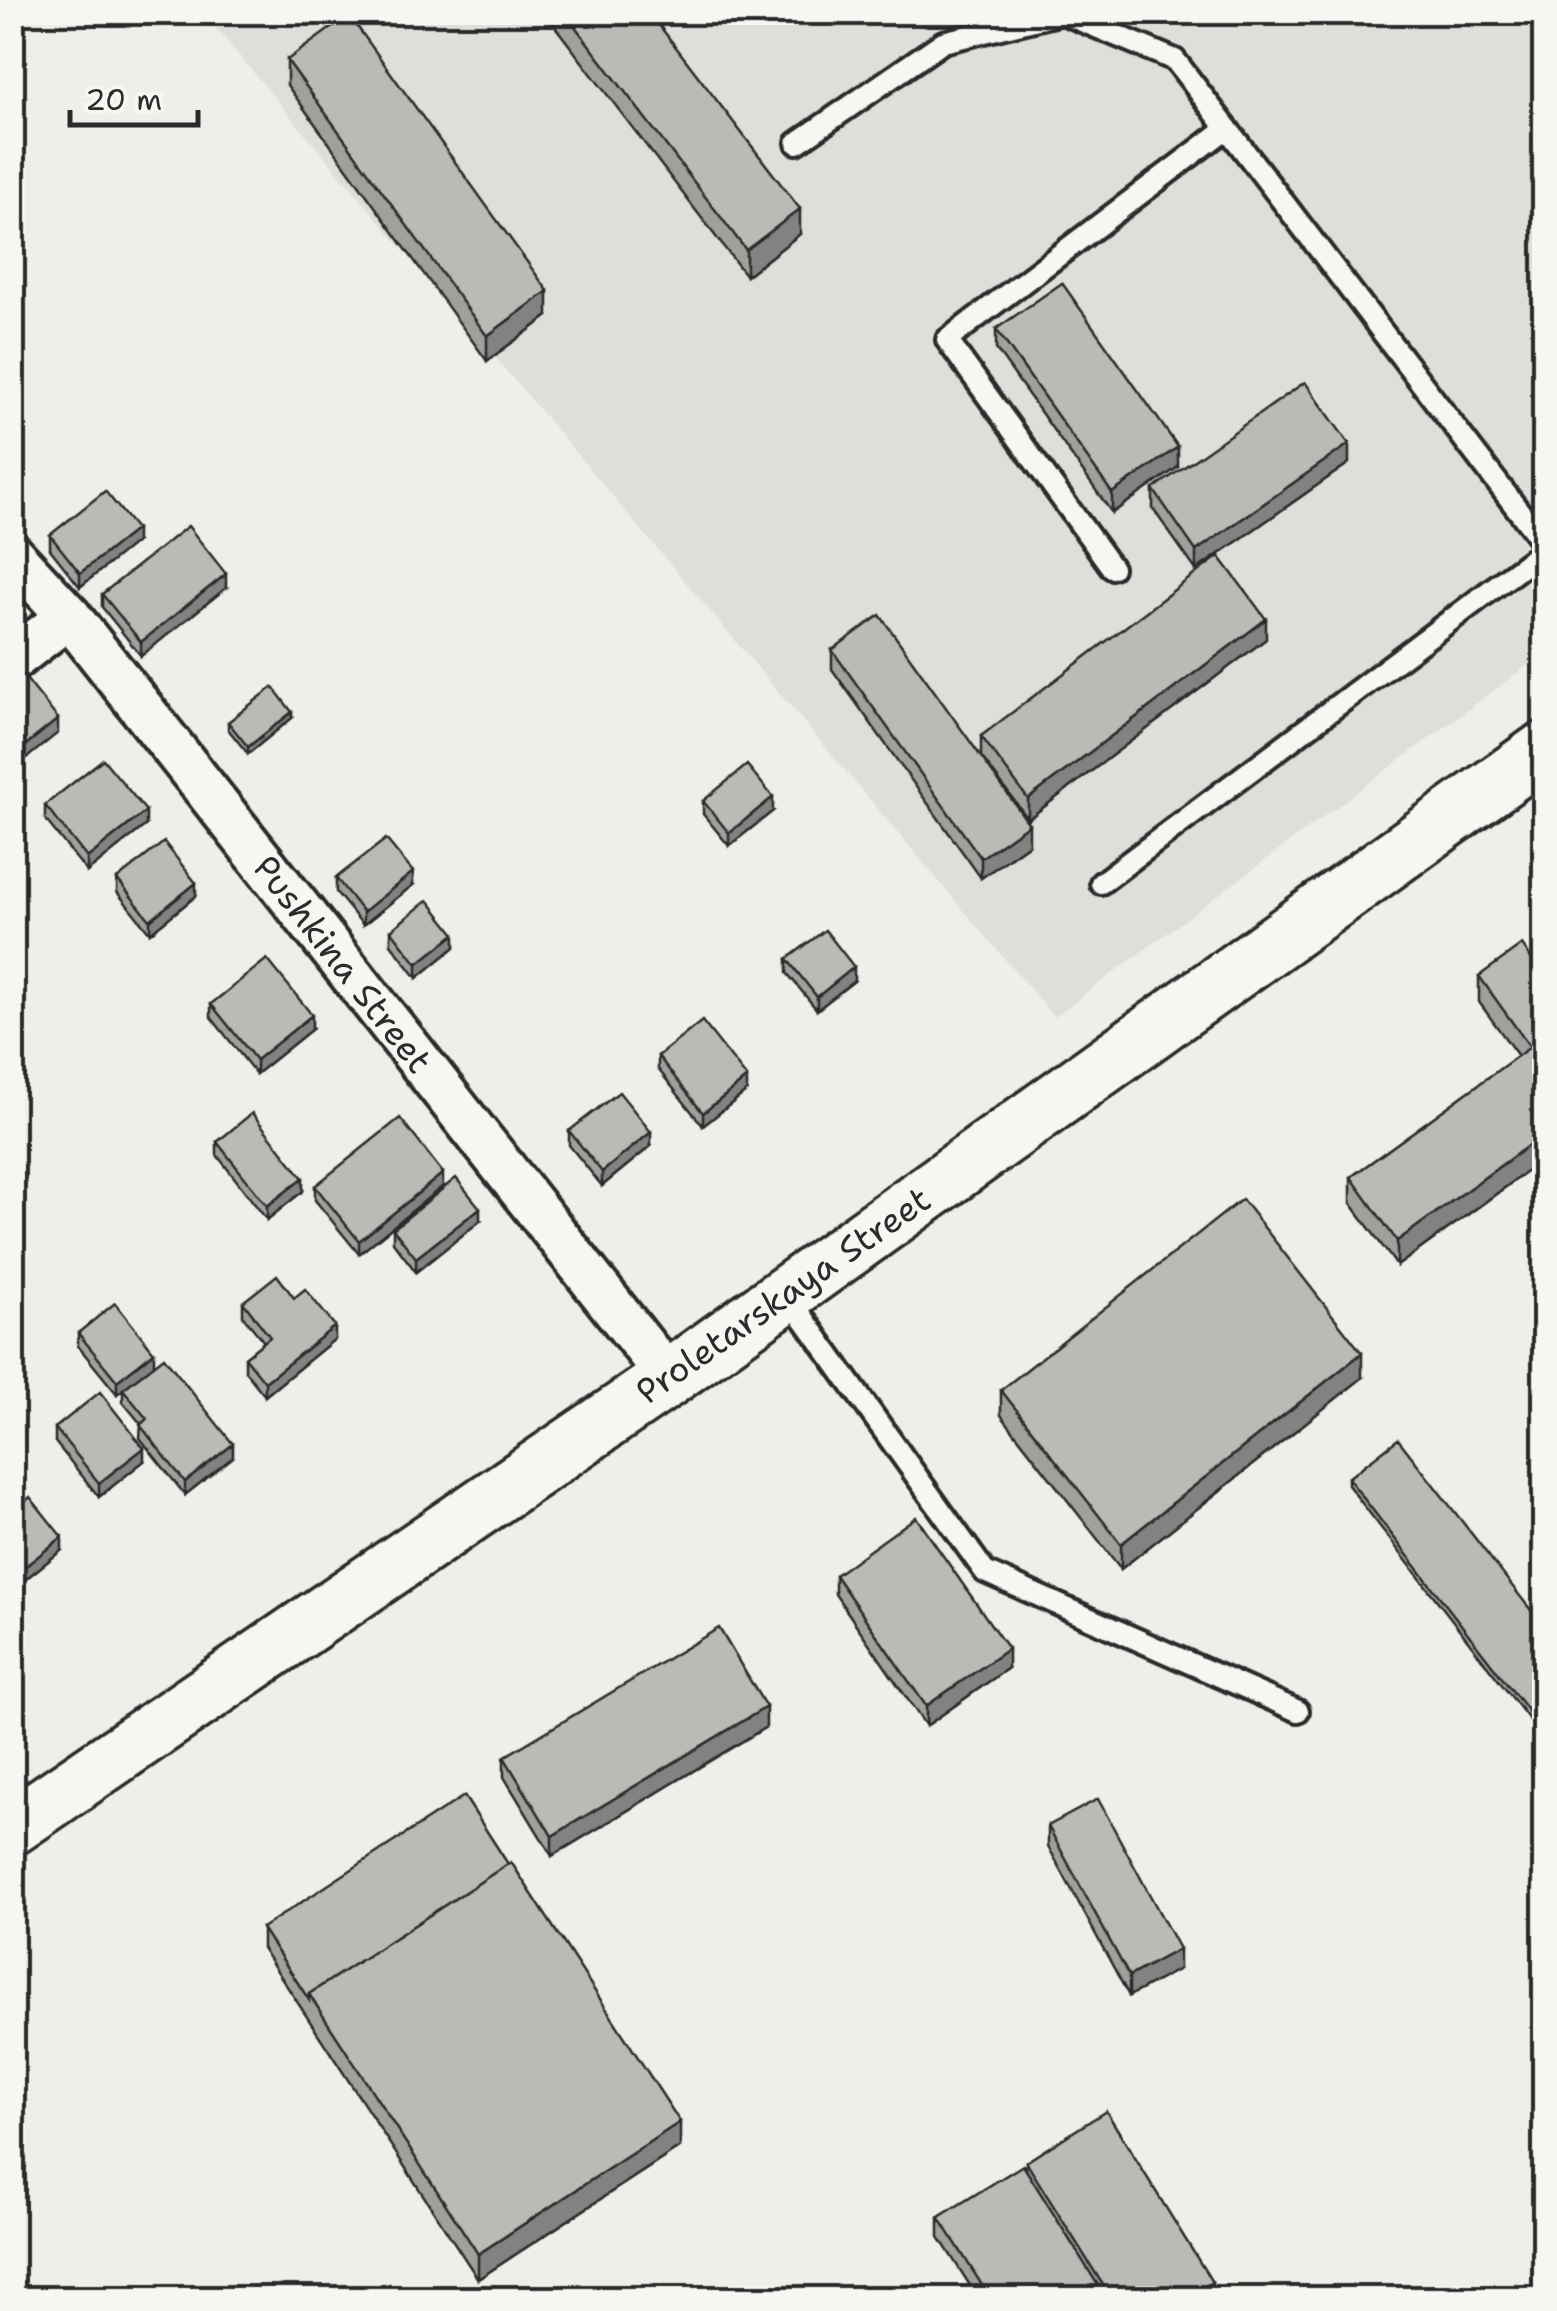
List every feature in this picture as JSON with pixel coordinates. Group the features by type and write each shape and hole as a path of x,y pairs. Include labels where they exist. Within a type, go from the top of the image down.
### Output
{"street":[{"name":"Pushkina Street","path":"12,554 68,616 669,1378"},
{"path":"12,660 68,616"},
{"name":"Proletarskaya Street","path":"13,1825 669,1378 1543,753"}],"lane":[{"path":"797,143 943,42 1063,14 1175,60 1544,547 1101,884"},
{"path":"1112,568 947,340 1227,128"},
{"path":"786,1294 986,1572 1298,1712"}],"shaded area":[{"path":"203,13 1544,13 1544,653 1054,1017"}],"building":[{"path":"564,12 649,12 800,209 746,250"},
{"path":"349,15 548,291 487,336 287,60"},
{"path":"1062,283 1178,447 1112,493 996,329"},
{"path":"12,339 24,355 12,364"},
{"path":"1305,382 1349,444 1196,551 1153,489"},
{"path":"105,491 136,529 80,573 50,535"},
{"path":"188,526 226,574 141,642 102,594"},
{"path":"1219,556 1266,619 1028,799 981,736"},
{"path":"880,615 1029,824 981,858 832,650"},
{"path":"23,675 58,719 12,756 12,683"},
{"path":"273,687 292,712 248,747 228,722"},
{"path":"103,759 146,811 87,858 45,805"},
{"path":"747,765 773,797 729,833 703,801"},
{"path":"386,839 413,872 363,912 336,878"},
{"path":"164,842 196,883 150,920 117,879"},
{"path":"428,900 455,934 417,964 391,930"},
{"path":"825,930 854,967 817,997 787,959"},
{"path":"1522,945 1544,977 1544,1134 1397,1241 1351,1177 1530,1047 1479,976"},
{"path":"267,959 312,1015 256,1060 211,1004"},
{"path":"702,1021 747,1078 703,1113 658,1056"},
{"path":"619,1092 651,1132 602,1172 569,1131"},
{"path":"252,1113 303,1178 267,1206 217,1142"},
{"path":"400,1118 443,1173 359,1241 315,1186"},
{"path":"456,1178 480,1208 416,1258 393,1229"},
{"path":"1242,1199 1362,1353 1121,1544 1001,1390"},
{"path":"277,1275 294,1298 305,1289 335,1326 265,1382 245,1357 270,1337 243,1302"},
{"path":"115,1303 154,1352 117,1381 78,1333"},
{"path":"164,1357 233,1444 185,1482 140,1425 147,1419 123,1389"},
{"path":"100,1392 144,1448 99,1483 55,1428"},
{"path":"1398,1439 1544,1627 1544,1732 1348,1478"},
{"path":"30,1497 62,1537 17,1573 12,1567 12,1512"},
{"path":"916,1517 1008,1649 926,1706 835,1575"},
{"path":"719,1628 766,1707 552,1836 504,1757"},
{"path":"464,1796 508,1864 309,1994 309,2000 262,1928"},
{"path":"1098,1799 1179,1949 1129,1976 1048,1826"},
{"path":"511,1862 680,2122 478,2254 309,1994"},
{"path":"12,2071 20,2083 12,2088"},
{"path":"1106,2111 1212,2282 1185,2298 1111,2298 1026,2162"},
{"path":"1023,2165 1106,2298 990,2298 939,2217"}]}
